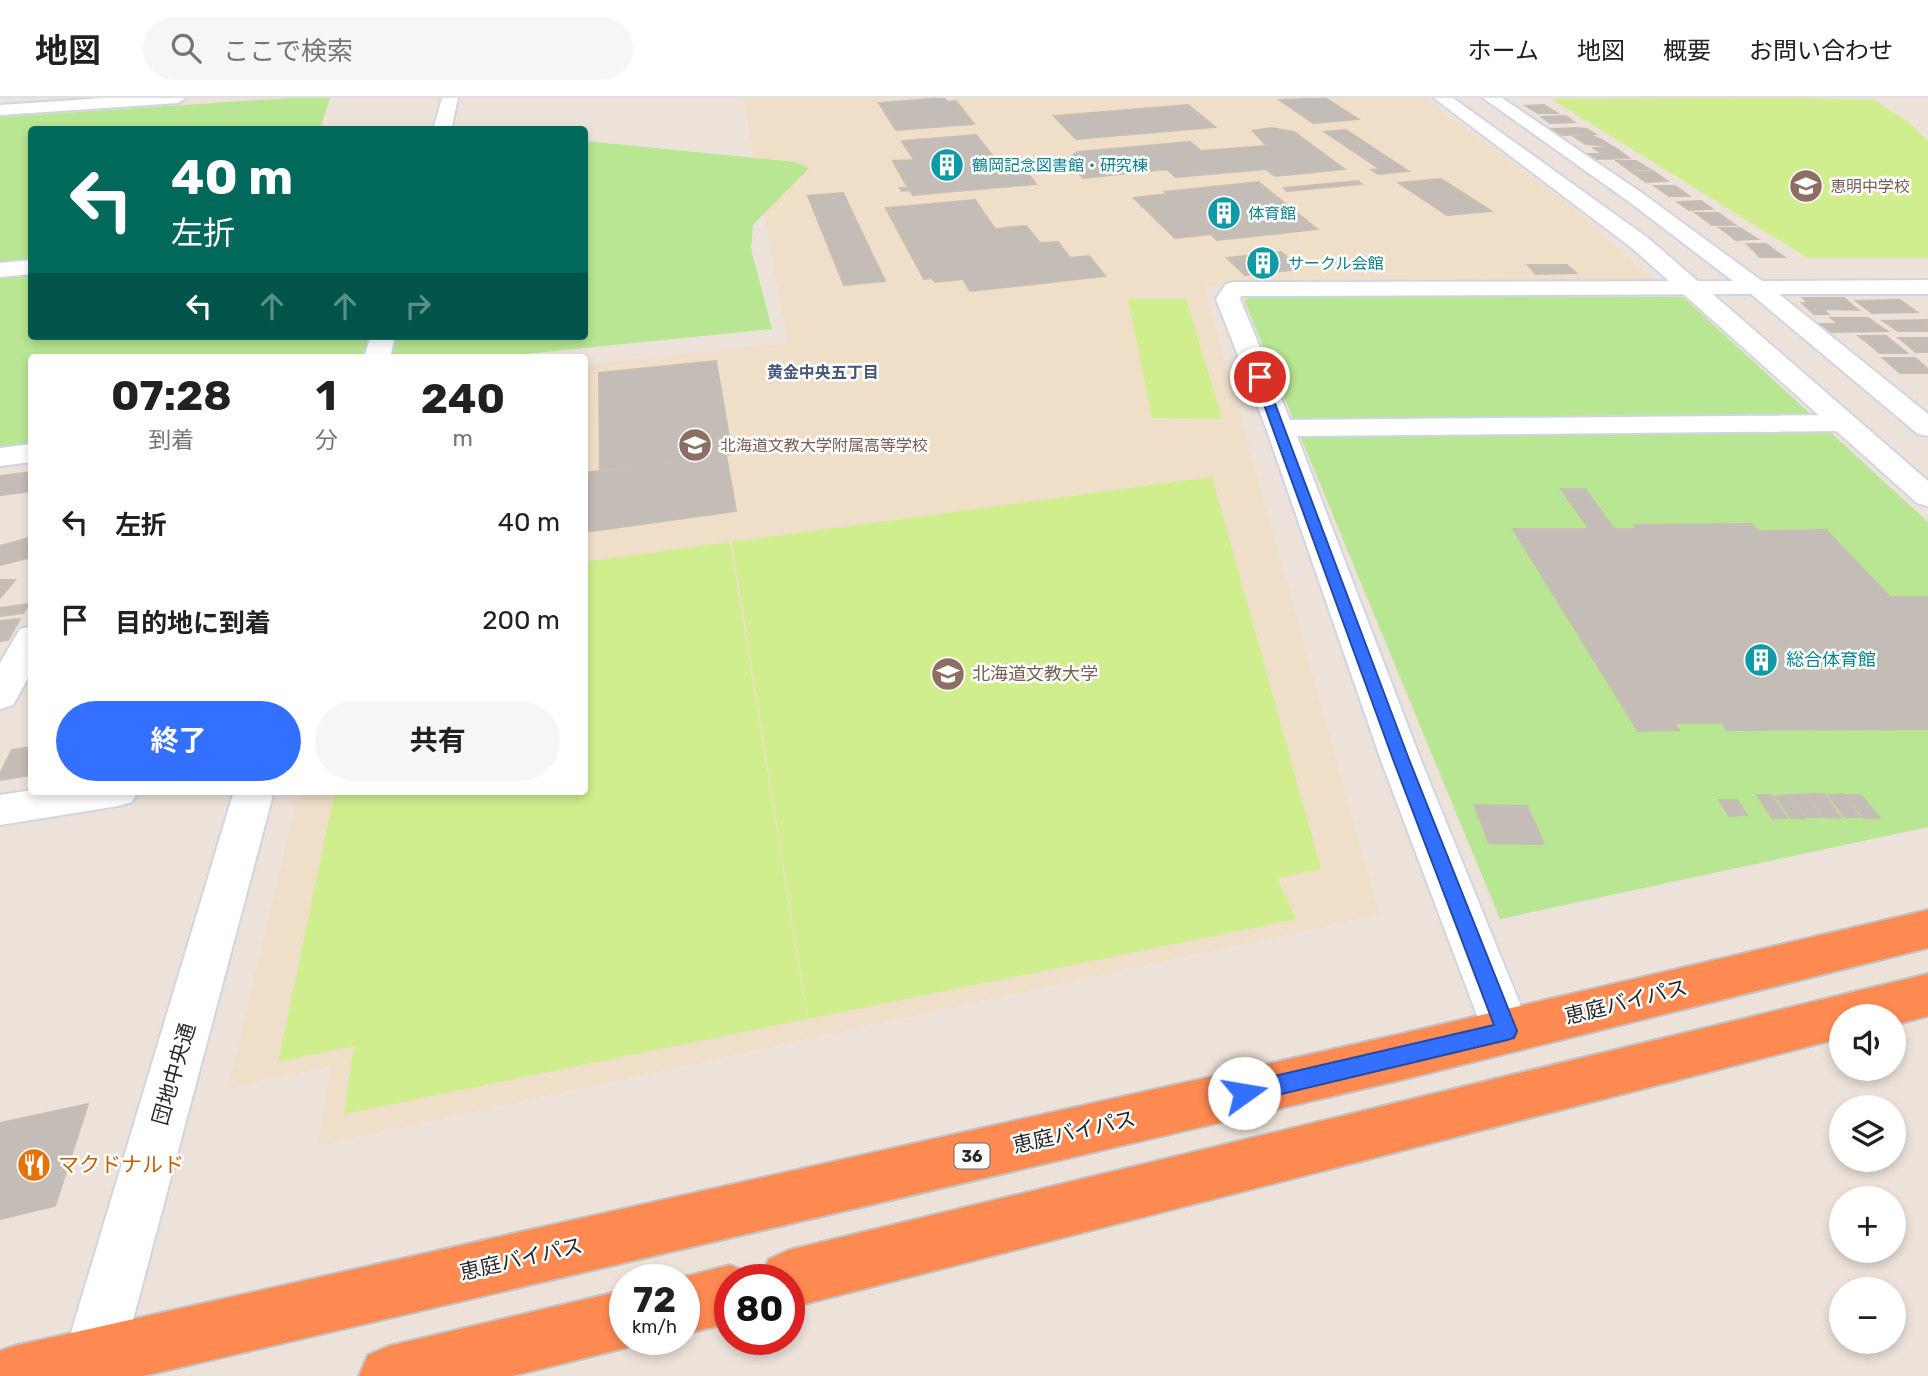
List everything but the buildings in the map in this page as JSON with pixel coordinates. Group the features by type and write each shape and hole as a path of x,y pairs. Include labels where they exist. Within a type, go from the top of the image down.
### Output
{"highway":[{"name":"恵庭バイパス","path":"14,1376 90,1367 1928,929"},
{"path":"1892,1004 1928,995"},
{"path":"805,1275 1829,1020"},
{"path":"389,1376 609,1323"}],"street":[{"path":"0,110 178,98"},
{"path":"443,126 450,98"},
{"path":"1442,98 1640,243 1928,497"},
{"path":"1491,98 1635,197 1757,288 1928,428"},
{"path":"0,270 28,267"},
{"path":"1896,287 1928,308"},
{"path":"1507,1031 1402,762 1280,428 1228,299 1234,289 1928,287"},
{"path":"1280,428 1843,423"},
{"path":"0,457 28,454"},
{"path":"0,696 28,644"},
{"path":"0,810 93,795"},
{"name":"団地中央通","path":"90,1367 253,795"}],"shaded area":[{"name":"北海道文教大学","path":"743,98 1425,98 1569,205 1654,280 1204,286 1379,914 318,1145 331,1066 228,1088 298,795 588,795 588,365 788,343"}],"green space":[{"path":"291,98 330,98 321,126 28,126 28,340 588,340 588,141 795,162 809,168 753,225 751,249 772,329 525,354 28,354 28,445 0,448 0,117"},
{"name":"恵明中学校","path":"1551,99 1874,100 1907,121 1928,141 1928,258 1808,258"},
{"path":"1253,296 1683,297 1928,522 1928,827 1500,919 1244,300"},
{"path":"1128,299 1186,299 1222,419 1152,418"},
{"path":"1212,477 1321,869 1277,878 1296,919 808,1019 732,542"},
{"path":"730,542 807,1019 344,1114 354,1046 278,1062 334,795 588,795 588,562"}],"place":[{"name":"鶴岡記念図書館・研究棟","path":"947,165"},
{"name":"恵明中学校","path":"1806,186"},
{"name":"体育館","path":"1224,213"},
{"name":"サークル会館","path":"1263,263"},
{"name":"北海道文教大学附属高等学校","path":"695,445"},
{"name":"総合体育館","path":"1761,660"},
{"name":"北海道文教大学","path":"948,674"},
{"name":"マクドナルド","path":"34,1165"}],"district":[{"name":"黄金中央五丁目","path":"823,372"}],"route":[{"path":"1244,1093 1507,1031 1402,762 1260,377"}]}
